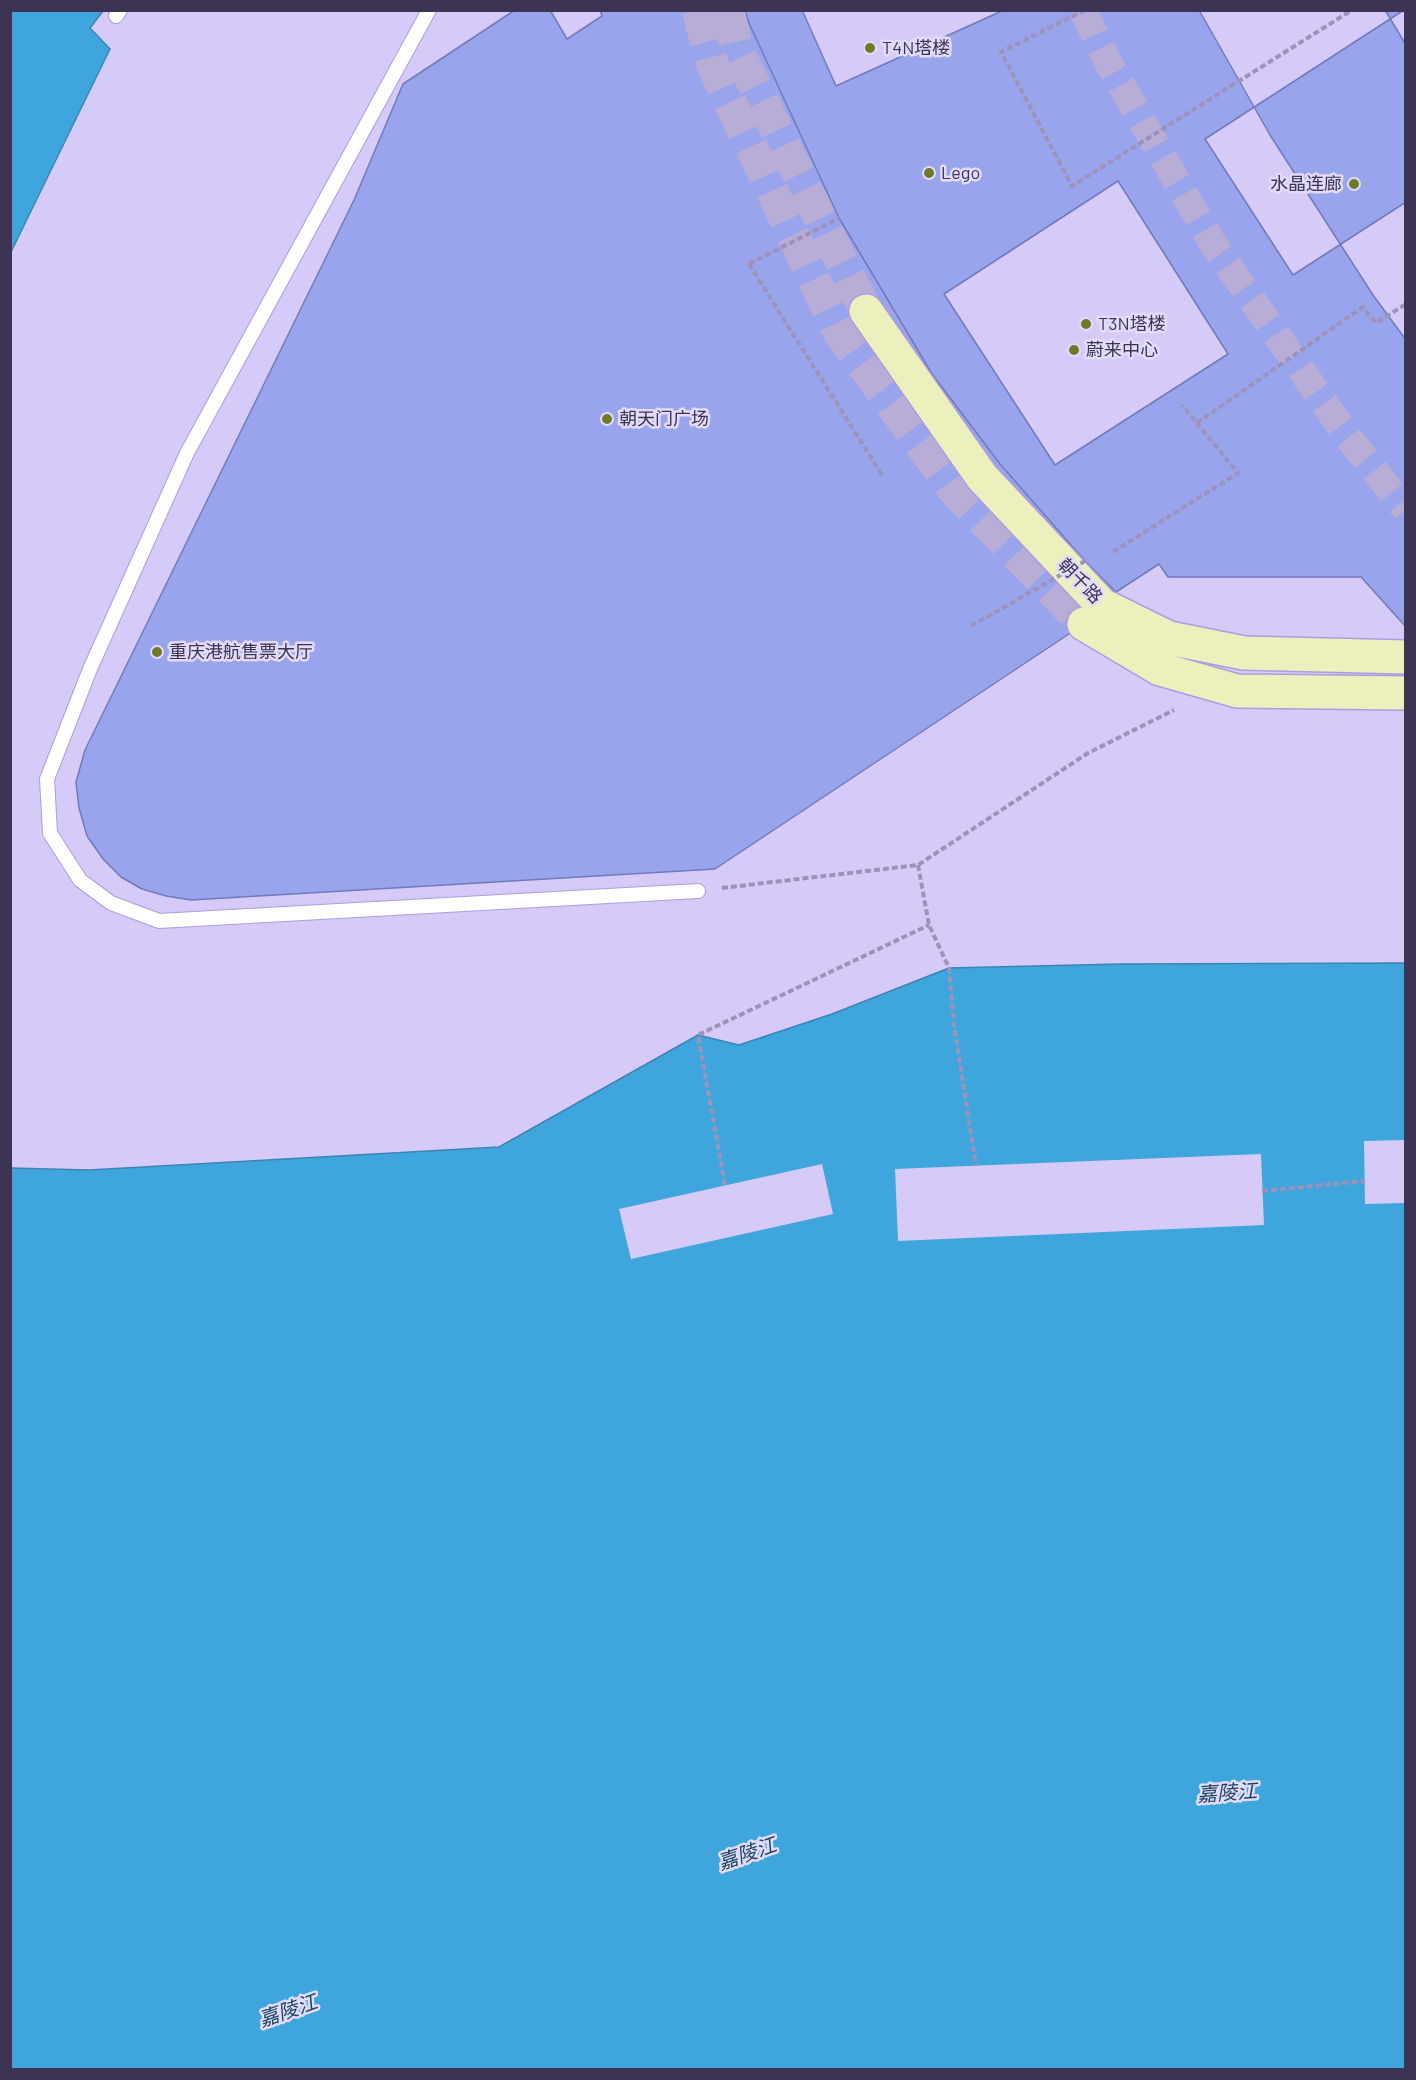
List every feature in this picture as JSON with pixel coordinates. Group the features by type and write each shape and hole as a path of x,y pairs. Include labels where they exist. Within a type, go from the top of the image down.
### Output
{"main road":[{"name":"朝千路","path":"866,311 982,477 1102,605 1169,638 1244,653 1406,657"},
{"name":"朝千路","path":"1084,624 1160,669 1237,691 1406,693"}],"lane":[{"path":"429,10 187,453 90,669 47,779 50,833 80,879 111,903 159,921 698,891"}],"path":[{"path":"1085,10 1001,52 1072,186 1352,10"},
{"path":"839,218 749,264 882,475"},
{"path":"1197,423 1363,307 1376,323 1406,304"},
{"path":"1113,552 1238,473 1182,405"},
{"path":"971,626 1085,561"},
{"path":"698,891 918,865 1088,753 1174,710"},
{"path":"918,865 929,925 949,968 954,1025 976,1166"},
{"path":"725,1185 698,1035 929,925"},
{"path":"1262,1191 1365,1181"}],"water":[{"path":"11,10 103,11 90,28 110,49 11,252"},
{"name":"嘉陵江","path":"1405,963 1405,2069 11,2070 11,1168 89,1170 499,1147 698,1035 739,1045 832,1014 949,968 1121,964"}],"pier":[{"path":"1405,1140 1405,1203 1365,1204 1364,1141"},
{"path":"1261,1154 1264,1225 898,1241 895,1169"},
{"path":"822,1164 833,1214 631,1259 619,1209"}],"building":[{"name":"朝天门广场","path":"515,10 550,10 567,39 602,16 600,10 745,10 839,218 932,374 1000,464 1085,561 1116,592 1084,624 715,869 191,900 142,889 121,877 103,859 87,836 79,808 76,782 85,750 354,200 403,84"},
{"path":"745,10 1406,10 1406,627 1361,577 1168,577 1159,564 1116,592 1085,561 1000,464 932,374 839,218"},
{"name":"T4N塔楼","path":"802,10 1004,10 836,86"},
{"name":"水晶连廊","path":"1199,10 1385,10 1406,45 1406,340 1373,295 1270,135"},
{"path":"1406,10 1406,202 1293,275 1205,139"},
{"name":"T3N塔楼","path":"1118,181 1228,354 1055,465 944,294"}],"tunnel":[{"path":"698,10 713,66 839,332 954,490 1084,624"},
{"path":"728,10 737,50 866,311"},
{"path":"1083,10 1108,62 1213,244 1348,437 1406,510"}],"place":[{"name":"T4N塔楼","path":"870,48"},
{"name":"Lego","path":"929,173"},
{"name":"水晶连廊","path":"1354,184"},
{"name":"T3N塔楼","path":"1086,324"},
{"name":"蔚来中心","path":"1074,350"},
{"name":"朝天门广场","path":"607,419"},
{"name":"重庆港航售票大厅","path":"157,652"}]}
